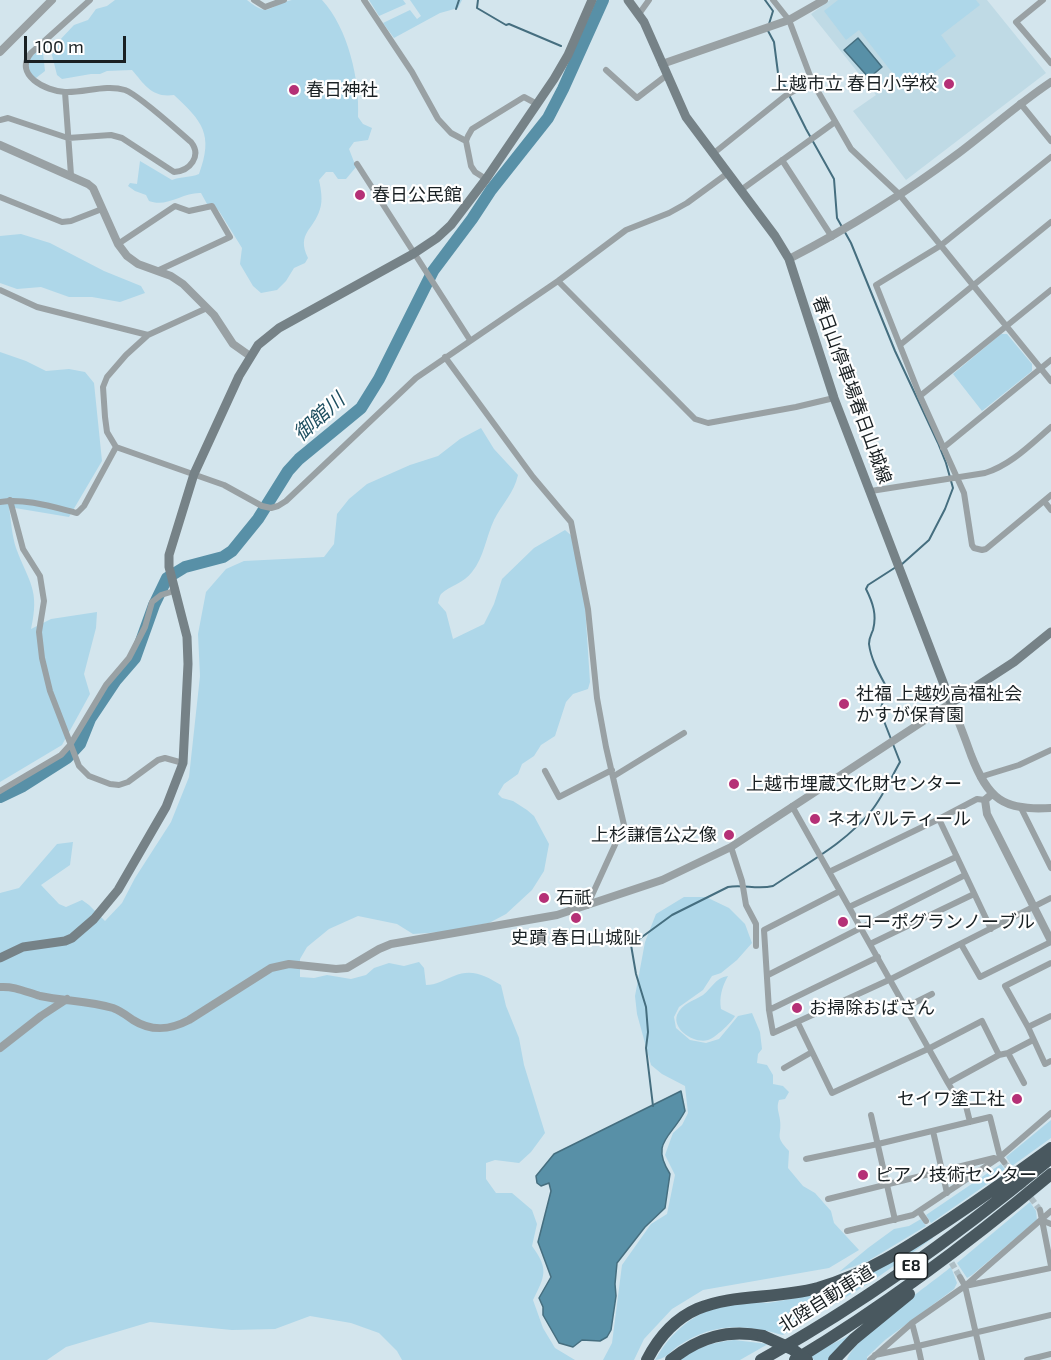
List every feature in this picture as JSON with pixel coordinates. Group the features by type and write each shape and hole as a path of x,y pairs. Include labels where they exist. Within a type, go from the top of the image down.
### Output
{"highway":[{"path":"647,1360 653,1348 673,1325 697,1308 727,1299 797,1293 863,1272 918,1240 1051,1148"},
{"name":"北陸自動車道","path":"761,1360 829,1320 893,1278 960,1231 1051,1158"},
{"name":"北陸自動車道","path":"795,1360 874,1310 926,1273 1051,1174"},
{"path":"834,1360 871,1324 939,1270 1017,1202"},
{"path":"671,1360 690,1346 720,1334 740,1333 763,1336 792,1349 807,1360"}],"main road":[{"path":"0,958 23,947 72,938 94,919 118,890 166,807 183,763 187,636 174,591 169,555 194,474 250,356 271,333 413,254 437,238 451,225 537,105 568,55 591,0"},
{"name":"春日山停車場春日山城線","path":"628,0 639,14 687,117 775,236 789,259 834,398 951,703"},
{"path":"951,703 1014,662 1051,632"}],"street":[{"path":"0,52 52,0"},
{"path":"254,0 265,7 284,0"},
{"path":"364,0 411,72 438,119 451,133 466,141"},
{"path":"639,14 649,0"},
{"path":"773,0 789,20 812,81 851,149 899,194 1051,381"},
{"path":"662,64 789,20 825,0"},
{"path":"1043,0 1016,22 1051,63"},
{"path":"0,120 8,118 68,138 111,135 122,138 174,172 187,168 196,156 191,142 127,91 97,89 64,92 31,79 25,70 26,59 87,1"},
{"path":"606,70 637,98 667,75"},
{"path":"714,153 784,96 812,81"},
{"path":"789,259 832,237 899,194 956,155 1020,103 1051,82"},
{"path":"64,92 71,175"},
{"path":"486,179 475,172 471,166 466,141 472,129 524,97 537,105"},
{"path":"1020,103 1051,141"},
{"path":"741,190 835,122"},
{"path":"0,145 83,180 93,188 118,244 133,260 177,280 207,308 227,338 250,356"},
{"path":"1051,157 940,246 876,285 920,396 964,494 972,544 978,550 986,549 1051,495"},
{"path":"782,160 832,237"},
{"path":"357,164 470,340"},
{"path":"207,308 148,335 107,377 103,387 107,432 116,447 224,485 262,506 271,508 286,501 416,378 558,281 626,230 669,213 687,203 728,173"},
{"path":"0,197 62,222 71,221 102,208"},
{"path":"118,244 175,206 189,211 212,206 230,237 157,271"},
{"path":"900,345 1051,222"},
{"path":"558,281 695,419 708,423 834,398"},
{"path":"0,290 37,307 148,335"},
{"path":"920,396 1051,290"},
{"path":"445,357 533,477 570,522 588,609 597,698 624,825 587,906"},
{"path":"943,448 1051,360"},
{"path":"871,491 996,470 1051,427"},
{"path":"0,502 10,500 41,504 77,513 84,506 116,447"},
{"path":"10,500 23,549 40,576 44,601 39,632 42,658 50,691 70,745 83,772 110,784 128,783 158,760 165,758 183,763"},
{"path":"1044,501 1051,510"},
{"path":"0,791 61,755 70,745 106,685 129,658 144,627 152,602 161,595 174,591"},
{"path":"0,987 12,986 41,996 111,1008 122,1011 145,1026 160,1029 175,1027 272,968 289,964 347,968 391,944 557,915 662,879 731,847 951,703 980,777 992,794 1021,808 1051,808"},
{"path":"545,771 559,797 613,773 684,733"},
{"path":"980,777 1019,765 1051,750"},
{"path":"829,872 977,799 985,800 992,794"},
{"path":"961,944 980,977 1051,942 987,814 985,800"},
{"path":"792,806 948,1083 954,1093 965,1102 970,1122"},
{"path":"1021,808 1051,868"},
{"path":"939,819 991,929"},
{"path":"731,847 742,881 746,905 756,924 756,946"},
{"path":"849,907 956,857"},
{"path":"768,975 964,875"},
{"path":"840,891 764,930 769,1010 773,1033 891,979 1051,898"},
{"path":"870,944 974,894"},
{"path":"769,1010 878,957"},
{"path":"1051,963 1005,986 1045,1064 1051,1061"},
{"path":"906,1007 932,994"},
{"path":"0,1048 67,999"},
{"path":"1028,1027 1051,1016"},
{"path":"798,1023 832,1093 930,1048 982,1021 999,1055"},
{"path":"948,1083 999,1055 1008,1053 1033,1040"},
{"path":"784,1068 812,1052"},
{"path":"1008,1053 1024,1083"},
{"path":"847,1231 895,1220 920,1211 1002,1159 1051,1113"},
{"path":"871,1115 895,1220"},
{"path":"806,1159 990,1118 1002,1159"},
{"path":"933,1131 947,1193"},
{"path":"828,1199 1002,1159"},
{"path":"965,1286 1051,1267 1040,1210"},
{"path":"920,1211 926,1221"},
{"path":"872,1358 912,1323 965,1286 1051,1211"},
{"path":"1041,1220 1051,1224"},
{"path":"960,1277 965,1286 982,1360"},
{"path":"872,1358 1051,1315"},
{"path":"912,1323 921,1360"},
{"path":"1027,1360 1051,1354"}],"shaded area":[{"path":"115,0 247,0 265,10 292,0 322,0 339,25 354,71 358,117 363,124 372,128 368,140 354,142 349,149 356,167 346,179 338,179 333,172 326,172 319,180 321,206 307,232 304,243 308,258 305,263 294,268 277,290 261,293 253,286 240,264 242,248 219,211 213,205 207,204 201,193 156,203 149,201 146,195 128,186 130,183 137,184 140,161 172,180 199,174 205,138 203,129 184,104 174,95 154,92 132,70 107,71 62,79 57,75 52,55 58,42 74,25 88,20 96,9 107,6"},
{"path":"369,0 403,0 406,4 379,16"},
{"path":"410,0 462,0 458,8 440,13 394,38 383,23 410,10 417,19 421,16"},
{"name":"上越市立 春日小学校","path":"830,0 987,0 1046,73 906,180 853,111 876,95 811,14"},
{"path":"838,0 976,0 980,5 941,35 956,56 908,93 859,30 846,40 824,11"},
{"path":"858,38 882,67 869,78 844,50"},
{"path":"39,49 43,53 45,71 33,78 27,65 29,59"},
{"path":"21,234 50,243 104,271 141,286 145,293 120,302 92,297 69,297 41,287 17,289 0,283 0,236"},
{"path":"1001,334 1007,334 1032,364 1032,371 982,411 953,374"},
{"path":"0,352 46,371 69,369 85,372 94,383 102,461 69,517 9,507 15,543 34,595 31,629 51,619 97,612 96,628 84,674 90,694 62,745 0,782"},
{"path":"481,428 494,449 518,475 511,493 494,520 476,566 465,579 444,591 440,596 438,603 446,612 453,639 484,624 494,604 502,579 534,548 565,530 573,537 585,606 590,682 588,689 573,694 566,702 555,736 541,745 534,756 522,764 518,774 504,784 498,794 502,798 513,801 534,816 549,844 544,871 532,890 506,914 489,923 442,932 413,934 397,924 358,916 329,929 307,947 300,959 300,977 314,978 327,975 351,979 366,975 374,968 389,963 404,966 419,962 424,968 426,985 461,974 473,973 501,985 506,1006 519,1038 524,1065 545,1133 531,1152 519,1163 495,1160 486,1163 486,1179 496,1193 512,1193 532,1210 537,1224 532,1246 543,1267 540,1285 533,1300 543,1328 555,1348 575,1360 402,1360 397,1351 379,1333 351,1323 310,1316 275,1329 232,1330 150,1322 66,1347 47,1360 0,1360 0,893 19,888 57,844 73,842 70,865 41,885 59,904 66,907 82,900 105,921 122,903 135,878 171,822 189,777 200,676 198,634 206,592 226,569 244,561 324,557 334,544 337,514 349,499 367,484 410,465 438,456 460,439"},
{"path":"684,897 706,897 729,908 745,924 752,943 737,960 721,973 712,976 703,990 679,1007 674,1017 676,1028 690,1040 706,1043 719,1039 738,1016 752,1013 760,1032 762,1049 758,1054 757,1063 767,1065 773,1075 773,1084 783,1086 789,1092 785,1099 779,1100 778,1105 780,1139 789,1151 788,1168 803,1186 815,1193 831,1211 834,1223 859,1250 829,1268 703,1290 672,1309 644,1339 634,1360 603,1360 612,1343 622,1265 651,1224 667,1214 675,1175 665,1155 673,1133 682,1125 688,1113 685,1086 662,1074 651,1065 637,1014 635,996 645,942 656,914"},
{"path":"728,976 721,992 720,1005 721,1009 735,1016 733,1019 711,1039 703,1041 686,1035 676,1021 679,1011 703,995 717,981"},
{"path":"681,1091 685,1111 662,1147 664,1163 670,1174 665,1208 645,1227 617,1263 616,1296 611,1330 607,1337 600,1341 582,1340 573,1347 559,1343 543,1315 543,1307 539,1298 551,1277 538,1242 551,1191 549,1183 541,1186 537,1183 536,1176 554,1154"},
{"path":"1051,1120 1051,1138 1012,1166 1006,1157"},
{"path":"1001,1164 1006,1171 931,1223 926,1215"},
{"path":"1030,1202 1036,1211 1037,1220 967,1278 957,1263"},
{"path":"921,1219 926,1226 868,1261 839,1272 894,1229 909,1226"},
{"path":"931,1236 933,1238 871,1282 783,1335 742,1327 717,1329 691,1338 664,1357 655,1360 672,1336 692,1319 704,1313 730,1304 768,1303 791,1299"},
{"path":"951,1267 957,1283 954,1289 885,1340 867,1357 867,1360 847,1360 863,1338 877,1325"},
{"path":"854,1333 829,1360 814,1360 810,1355"},
{"path":"734,1340 768,1344 740,1360 680,1360 706,1346"}],"waterway":[{"path":"456,9 459,0"},
{"path":"478,0 477,8 506,25 509,24 561,46"},
{"name":"御館川","path":"0,797 23,786 67,758 80,744 90,719 116,680 135,658 154,605 167,578 185,567 223,557 232,551 258,519 288,471 299,459 361,408 379,379 433,271 491,190 548,118 603,0"},
{"path":"765,0 773,11 769,24"},
{"path":"767,29 774,42 778,73 834,179 837,218 851,243 895,351 938,443 953,488 929,540 901,565"},
{"path":"653,1106 646,1048 648,1032 646,1007 636,974 631,945 672,915 728,887 773,886 850,833 876,805 900,762 880,711 887,688 870,650 869,642 874,625 874,614 866,589 868,585 896,567"}],"tunnel":[{"path":"1004,1162 1040,1210"},
{"path":"947,1255 960,1277"}],"place":[{"name":"上越市立 春日小学校","path":"949,84"},
{"name":"春日神社","path":"294,90"},
{"name":"春日公民館","path":"360,195"},
{"name":"社福 上越妙高福祉会 かすが保育園","path":"844,704"},
{"name":"上越市埋蔵文化財センター","path":"734,784"},
{"name":"ネオパルティール","path":"815,819"},
{"name":"上杉謙信公之像","path":"729,835"},
{"name":"石祇","path":"544,898"},
{"name":"史蹟 春日山城阯","path":"576,918"},
{"name":"コーポグランノーブル","path":"843,922"},
{"name":"お掃除おばさん","path":"797,1008"},
{"name":"セイワ塗工社","path":"1017,1099"},
{"name":"ピアノ技術センター","path":"863,1175"}]}
